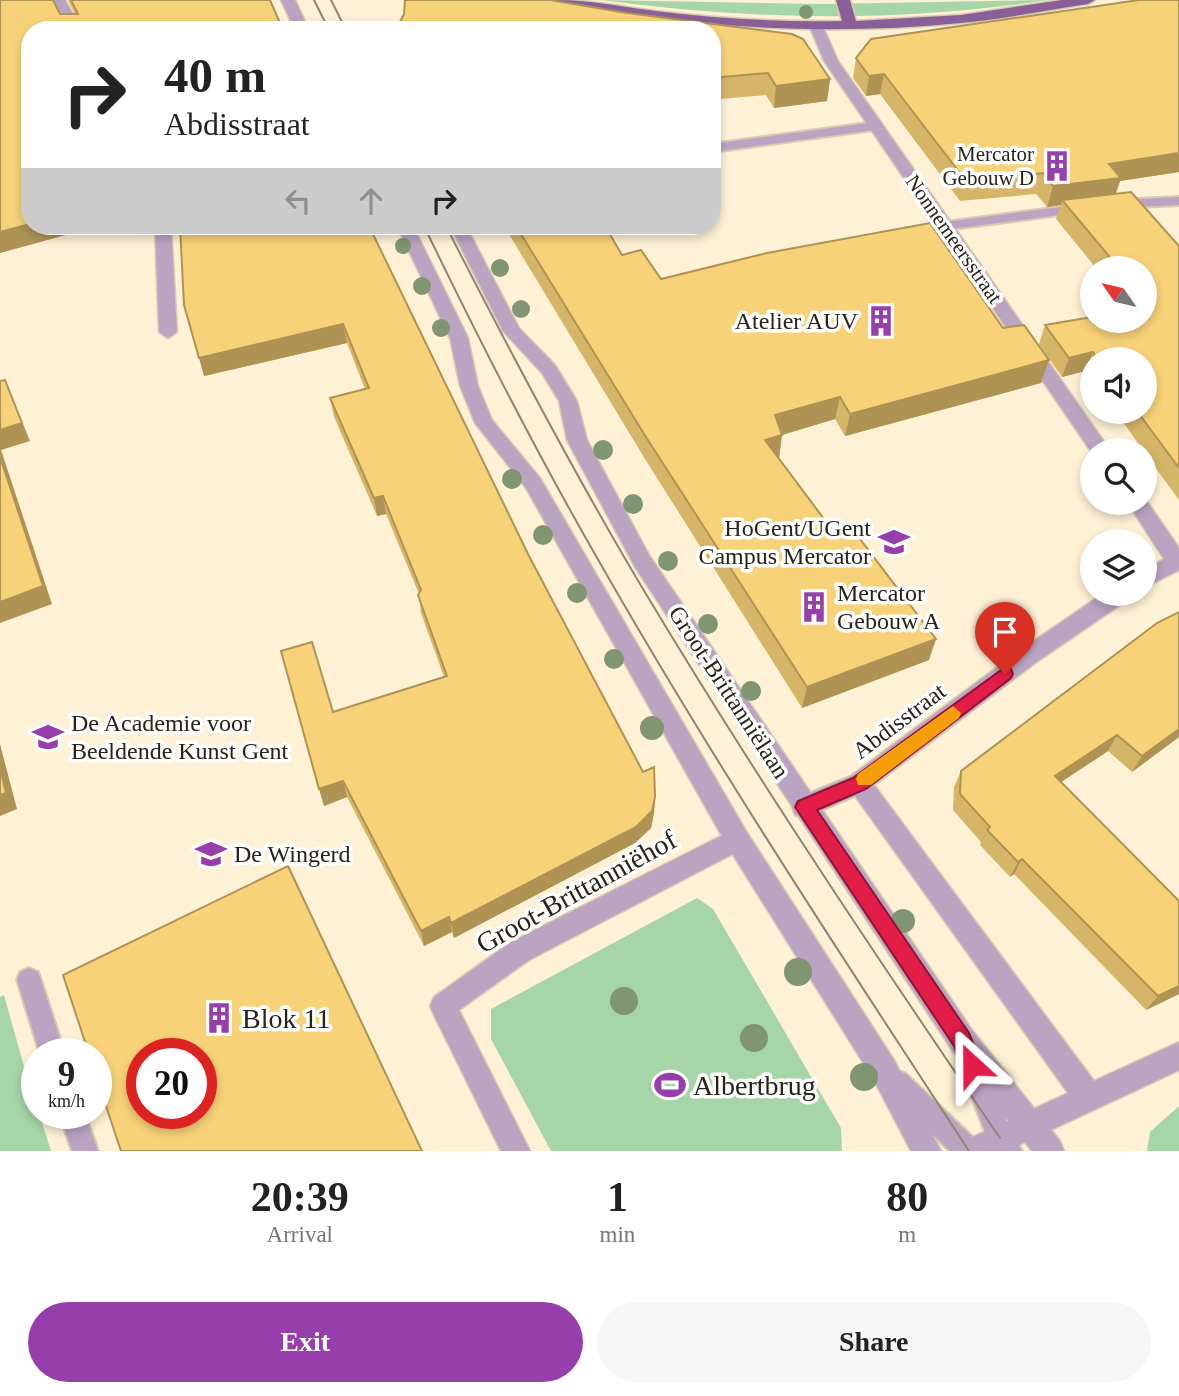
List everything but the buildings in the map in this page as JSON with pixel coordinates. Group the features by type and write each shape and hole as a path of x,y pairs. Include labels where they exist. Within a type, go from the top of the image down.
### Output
{"main road":[{"path":"563,0 632,12 712,21"},
{"path":"843,0 850,24"},
{"path":"721,22 816,25 961,19 1088,0"}],"street":[{"path":"58,0 70,21"},
{"path":"288,0 298,21"},
{"name":"Nonnemeersstraat","path":"816,25 831,61 1092,438"},
{"path":"163,235 168,332"},
{"path":"409,235 459,338 469,386 484,423 533,483 737,839 884,1070 927,1151"},
{"name":"Groot-Brittanniëlaan","path":"463,235 512,331 549,369 568,401 577,440 642,561 962,1040 1050,1151"},
{"path":"1146,515 1178,561 1157,573"},
{"name":"Abdisstraat","path":"804,807 859,783 1027,657 1102,606"},
{"path":"859,783 1090,1099"},
{"name":"Groot-Brittanniëhof","path":"516,1151 443,1006 520,951 737,839"},
{"path":"974,1151 1004,1145 1027,1124 1090,1099 1179,1056"}],"lane":[{"path":"721,147 875,125"},
{"path":"945,226 1101,206 1179,201"},
{"path":"29,980 48,1038"},
{"path":"962,1040 1004,1145"},
{"path":"884,1070 969,1151"},
{"path":"77,1129 85,1151"}],"green space":[{"path":"601,0 823,4 1048,0 936,13 824,16 713,12"},
{"path":"697,898 713,909 841,1128 842,1151 551,1151 491,1039 491,1009"},
{"path":"4,995 21,1056 21,1129 44,1129 51,1151 0,1151 0,997"},
{"path":"1179,1106 1179,1151 1147,1151 1150,1132"}],"tram line":[{"path":"314,0 324,21"},
{"path":"331,0 342,21"},
{"path":"428,235 529,434 640,632 778,856 969,1151"},
{"path":"451,235 593,503 646,594 819,868 1000,1138"}],"slow traffic":[{"path":"865,779 953,713"}],"place":[{"name":"Mercator Gebouw D","path":"1057,166"},
{"name":"Atelier AUV","path":"881,321"},
{"name":"HoGent/UGent Campus Mercator","path":"894,542"},
{"name":"Mercator Gebouw A","path":"814,607"},
{"name":"De Academie voor Beeldende Kunst Gent","path":"48,737"},
{"name":"De Wingerd","path":"211,854"},
{"name":"Blok 11","path":"219,1018"},
{"name":"Albertbrug","path":"670,1085"}],"route":[{"path":"972,1065 962,1040 804,807 859,783 1005,674"}]}
